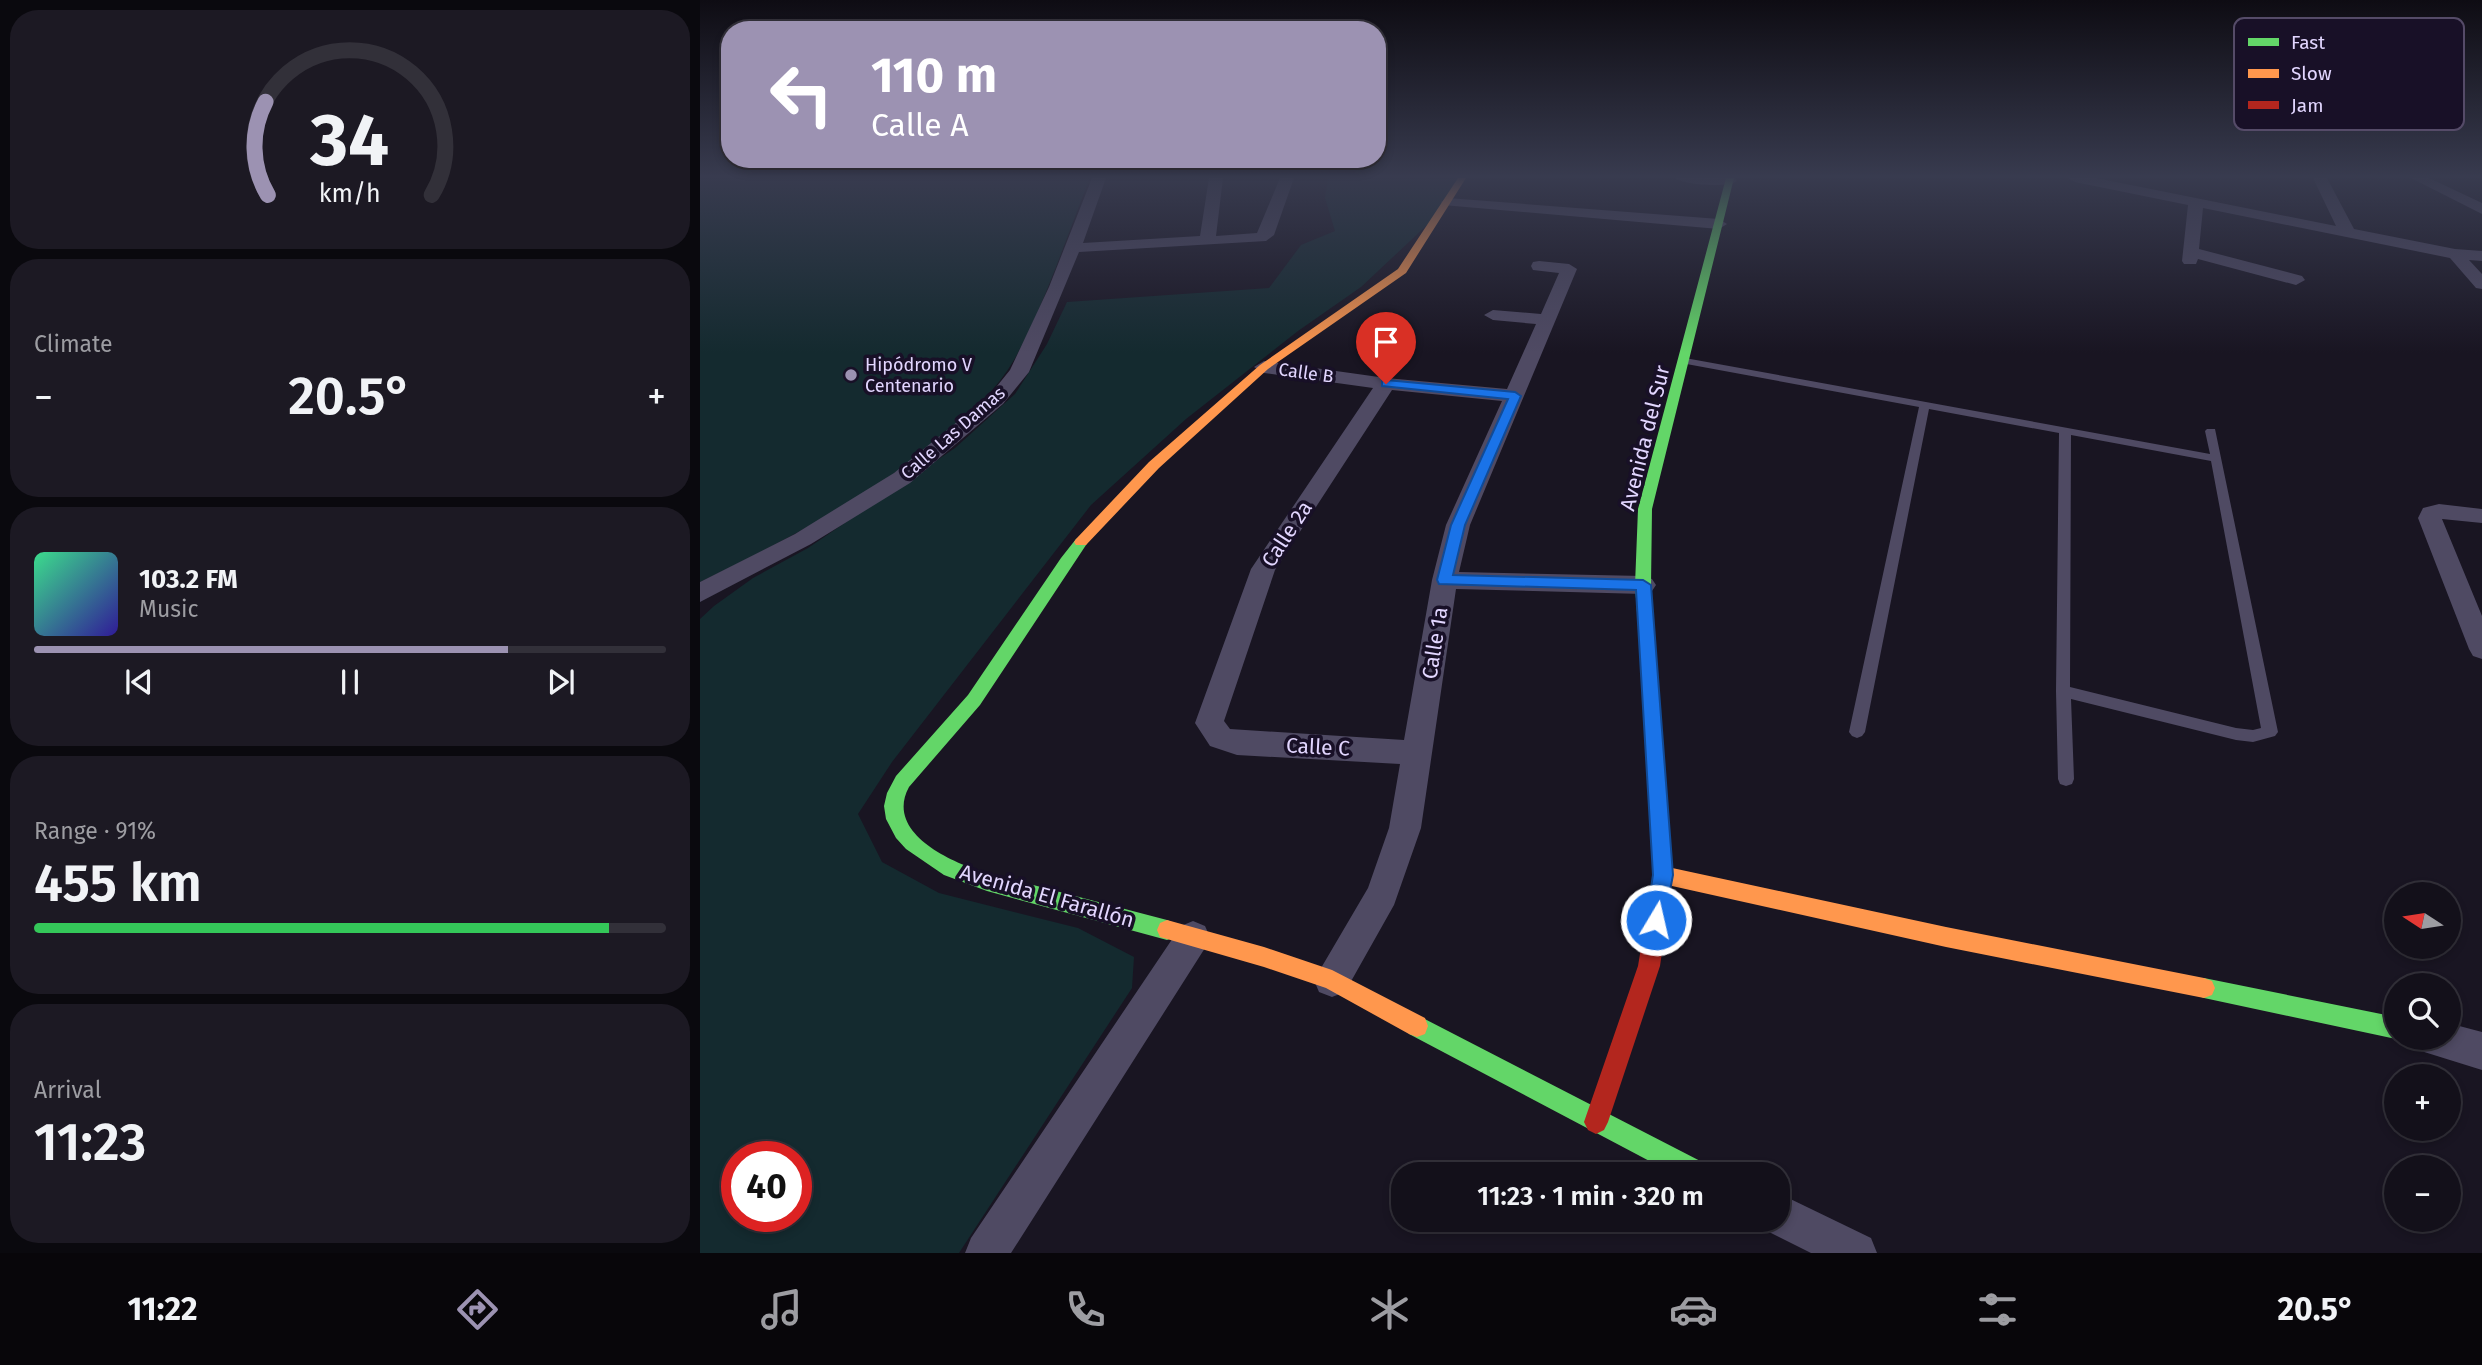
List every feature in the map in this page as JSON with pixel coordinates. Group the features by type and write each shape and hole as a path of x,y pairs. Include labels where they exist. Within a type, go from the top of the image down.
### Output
{"street":[{"name":"Calle Las Damas","path":"700,593 803,539 902,478 996,400 1019,372 1058,287 1076,236"},
{"path":"1207,241 1208,236"},
{"path":"1072,248 1263,236"},
{"name":"Avenida El Farallón","path":"1425,236 1398,276 1264,367 1154,465 1080,543 1043,592 985,686 962,716 908,773 895,794 893,811 898,825 911,844 949,868 977,879 1264,957 1332,980 1675,1162"},
{"name":"Avenida del Sur","path":"1596,1122 1649,966 1663,875 1643,585 1645,509 1715,236"},
{"path":"2192,236 2190,256 2296,280"},
{"path":"2366,236 2455,254 2482,256"},
{"path":"2455,254 2482,284"},
{"name":"Calle 1a","path":"1332,980 1382,894 1405,828 1445,580 1458,525 1569,269 1539,266"},
{"path":"1493,315 1547,320"},
{"name":"Calle B","path":"1264,367 1386,384 1515,396"},
{"name":"Calle 2a","path":"1220,737 1209,723 1263,569 1386,384"},
{"path":"2482,516 2439,511 2431,513 2430,519 2482,647"},
{"path":"1445,580 1643,585"},
{"name":"Calle C","path":"1220,737 1237,743 1418,752"},
{"path":"1663,875 1946,937 2237,993 2384,1025"},
{"path":"985,1253 1193,937"},
{"path":"2461,1045 2482,1051"},
{"path":"1790,1220 1856,1253"}],"lane":[{"path":"1685,361 2217,459"},
{"path":"1857,732 1925,404"},
{"path":"2065,430 2063,691 2066,779"},
{"path":"2063,691 2236,734 2253,736 2270,732 2211,431"}],"green space":[{"name":"Hipódromo V Centenario","path":"700,236 1067,236 1025,339 1008,370 983,400 917,456 858,497 765,550 700,582"},
{"path":"1322,236 1415,236 1361,287 1298,331 1186,419 1091,505 892,762 858,814 882,862 939,893 1078,928 1134,957 1132,988 959,1253 700,1253 700,619 753,578 808,548 955,448 1015,394 1047,344 1067,302 1269,288 1301,245"}],"traffic: fast":[{"path":"1650,681 1643,585 1645,509 1715,236"},
{"path":"1081,542 974,700 902,781 893,806 903,832 913,843 951,869 996,884 1167,930"},
{"path":"2204,988 2384,1026"},
{"path":"1417,1026 1676,1162"}],"traffic: slow":[{"path":"1081,542 1154,465 1264,367 1402,271 1424,236"},
{"path":"1663,875 1946,937 2204,988"},
{"path":"1167,930 1264,957 1332,980 1417,1026"}],"traffic: jam":[{"path":"1596,1122 1649,966 1663,875 1650,681"}],"place":[{"name":"Hipódromo V Centenario","path":"851,375"}],"route":[{"path":"1386,384 1515,396 1458,525 1445,580 1643,585 1663,875 1656,920"}]}
